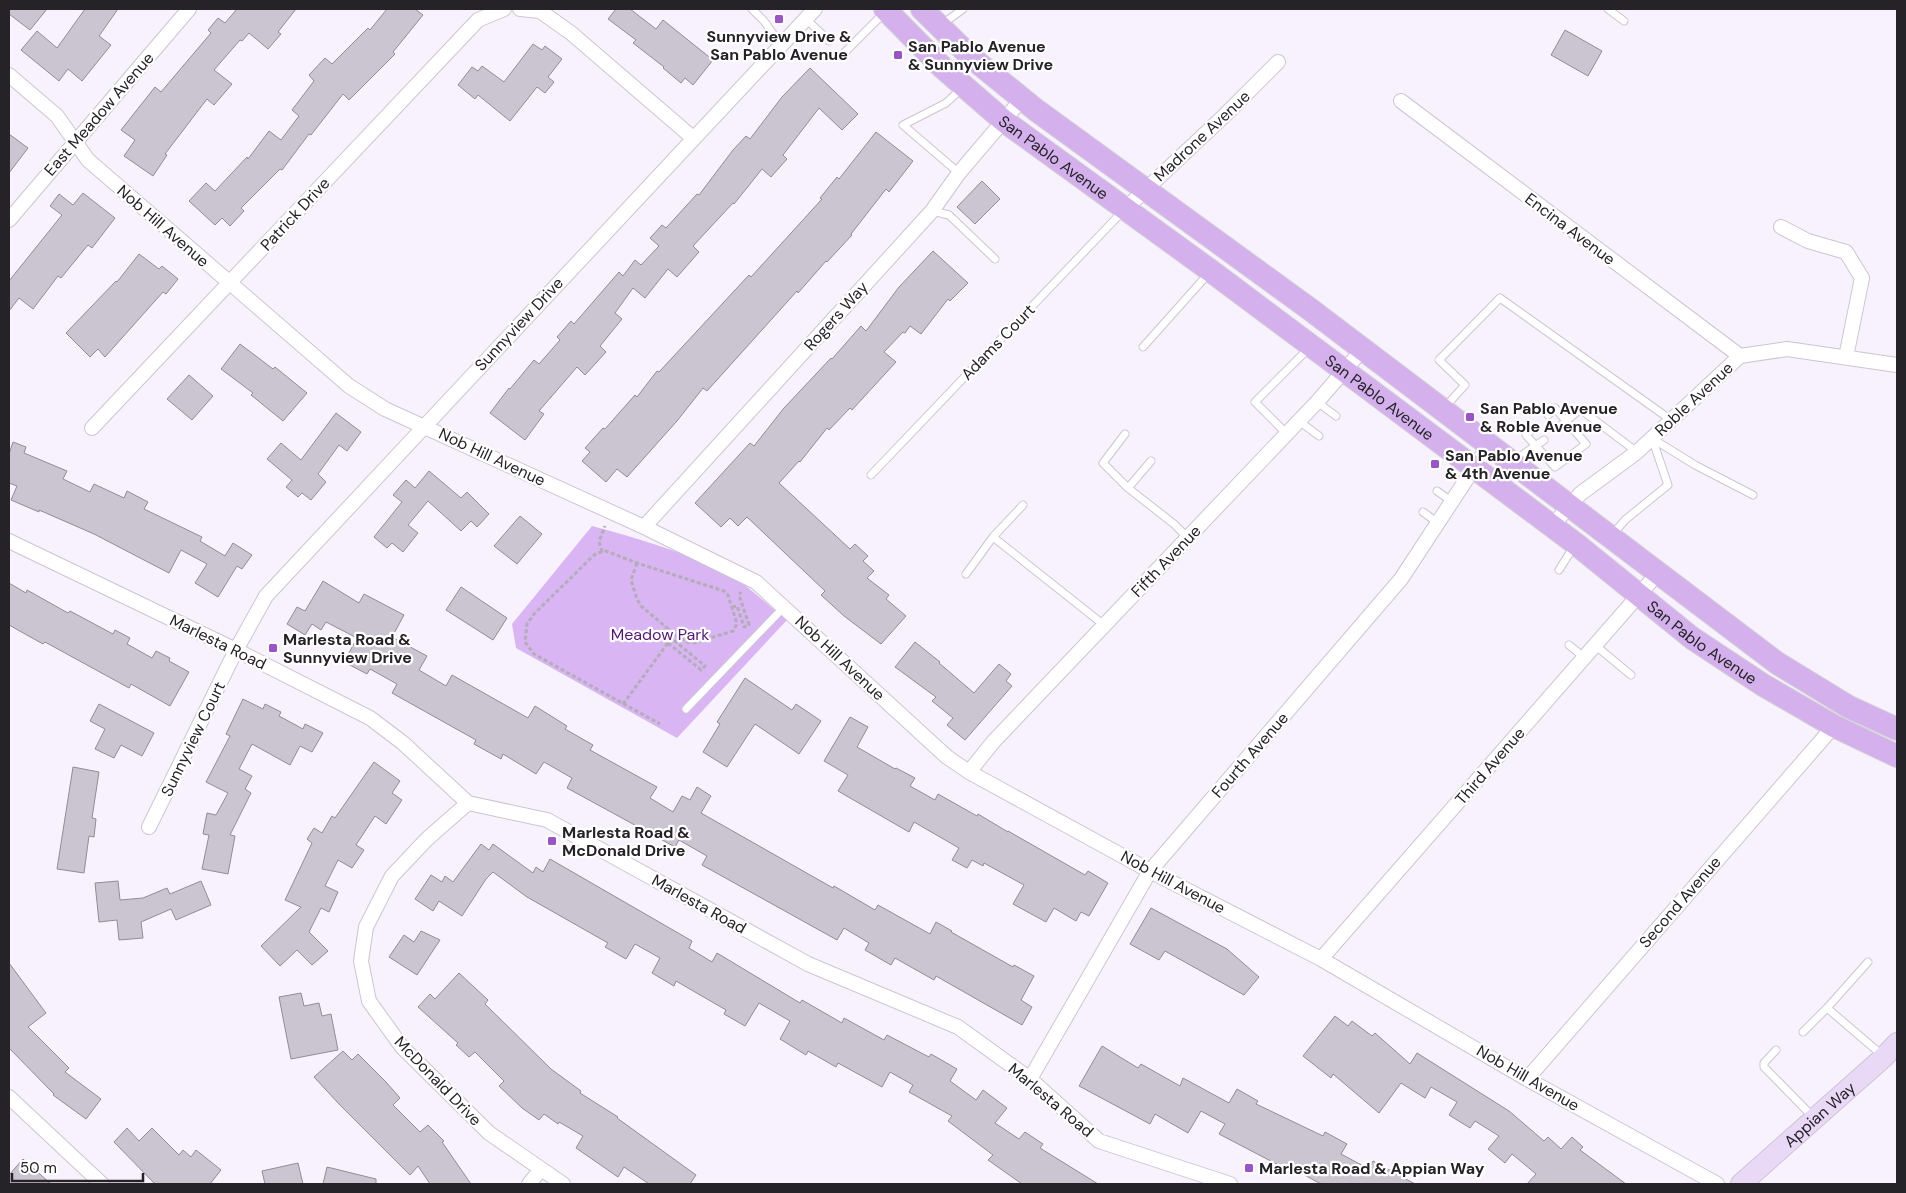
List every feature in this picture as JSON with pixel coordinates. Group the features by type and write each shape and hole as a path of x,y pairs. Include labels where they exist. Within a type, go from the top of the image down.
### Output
{"main road":[{"name":"San Pablo Avenue","path":"922,9 972,58 1022,99 1363,349 1777,664 1849,707 1897,729"},
{"name":"San Pablo Avenue","path":"886,10 922,49 963,87 1004,121 1211,271 1474,467 1576,544 1692,638 1763,685 1834,726 1897,756"},
{"name":"Appian Way","path":"1741,1184 1891,1050"}],"street":[{"name":"East Meadow Avenue","path":"9,220 189,9"},
{"name":"Patrick Drive","path":"92,428 478,20 504,9"},
{"path":"520,9 540,11 570,33 693,138"},
{"name":"Sunnyview Drive","path":"236,650 266,596 810,14"},
{"name":"Madrone Avenue","path":"1125,209 1144,189 1224,116 1278,62"},
{"name":"Nob Hill Avenue","path":"9,76 57,116 88,160 349,386 386,409 644,527 756,582 947,757 969,772 1150,871 1321,959 1527,1078 1717,1184"},
{"name":"Rogers Way","path":"644,527 932,211 959,173 1022,99"},
{"name":"Encina Avenue","path":"1401,101 1740,356"},
{"path":"1781,227 1808,241 1846,252 1862,278 1846,357"},
{"name":"Roble Avenue","path":"1552,526 1569,505 1637,452 1740,356 1787,348 1897,365"},
{"name":"Fifth Avenue","path":"969,772 994,741 1287,434 1363,349"},
{"name":"Fourth Avenue","path":"1030,1079 1150,871 1384,601 1416,558 1489,445"},
{"name":"Marlesta Road","path":"9,541 236,650 370,718 403,743 468,803 547,820 808,964 958,1027 1030,1079 1099,1141 1230,1184"},
{"name":"Third Avenue","path":"1321,959 1658,573"},
{"name":"Sunnyview Court","path":"149,827 236,650"},
{"name":"Second Avenue","path":"1527,1078 1834,726"},
{"name":"McDonald Drive","path":"468,803 427,839 392,876 366,927 361,961 369,1001 402,1047 489,1133 563,1184"},
{"path":"9,1097 102,1184"},
{"path":"529,1184 541,1169"}],"lane":[{"path":"752,9 764,21 781,45"},
{"path":"939,27 963,9"},
{"path":"1608,9 1624,21"},
{"path":"843,54 886,10"},
{"path":"810,14 829,41"},
{"path":"959,173 904,125 946,103 963,87"},
{"name":"Adams Court","path":"871,475 1125,209"},
{"path":"932,211 949,215 995,259"},
{"path":"1142,347 1211,271"},
{"path":"1443,410 1465,385 1439,360 1500,298 1672,420"},
{"path":"1287,434 1255,402 1311,346"},
{"path":"1317,402 1336,416"},
{"path":"1533,428 1526,435 1555,467 1586,444 1555,408 1548,415"},
{"path":"1558,428 1580,409 1637,452"},
{"path":"1299,421 1319,436"},
{"path":"1124,434 1103,463 1128,488 1174,524 1188,538"},
{"path":"1652,438 1695,465 1753,495"},
{"path":"1611,536 1625,520 1668,485 1652,438"},
{"path":"1512,462 1544,440"},
{"path":"1128,488 1151,461"},
{"path":"1437,491 1452,501"},
{"path":"966,574 994,538 1024,505"},
{"path":"1423,512 1438,523"},
{"path":"994,538 1104,625"},
{"path":"1559,570 1576,544"},
{"path":"686,708 784,606"},
{"path":"1569,645 1585,658"},
{"path":"1596,646 1631,675"},
{"path":"1803,1032 1868,962"},
{"path":"1827,1008 1891,1050"},
{"path":"1776,1050 1764,1064 1764,1067 1814,1119"}],"path":[{"path":"602,552 599,541 610,512"},
{"path":"636,563 631,580 637,599 641,606 672,632 687,642 694,643 734,631 737,624 732,607 728,595 720,588 636,563 606,551 592,556 534,614 527,624 525,642 534,654 660,724"},
{"path":"732,607 737,606 744,627 749,625 740,595 749,578"},
{"path":"666,627 659,636 701,670 705,666 669,636 672,632"},
{"path":"623,704 668,643"}],"green space":[{"name":"Meadow Park","path":"592,526 673,550 719,569 746,586 787,620 677,738 516,648 512,624"}],"building":[{"path":"9,9 47,9 30,30 9,14"},
{"path":"85,9 118,9 99,36 111,45 82,81 68,69 59,81 21,50 37,31 57,48"},
{"path":"237,9 296,9 278,32 281,34 268,49 249,33 242,41 240,40 214,70 232,84 214,105 207,99 165,154 167,155 153,176 124,156 135,140 121,130 155,87 161,92 211,33 208,30 218,18 225,23"},
{"path":"387,9 415,9 423,15 393,52 395,54 349,100 343,94 282,170 280,169 241,208 244,211 230,226 222,218 215,225 189,201 206,183 215,191 247,157 248,159 269,131 281,140 299,116 292,110 314,81 309,75 325,58 332,64 368,28 370,30"},
{"path":"616,9 630,9 656,29 663,20 713,60 693,85 685,78 681,83 633,43 636,40 608,19"},
{"path":"1565,30 1602,51 1588,76 1551,55"},
{"path":"533,44 542,50 545,46 562,59 548,77 554,82 545,93 537,87 510,121 478,95 475,99 458,85 472,67 478,71 482,66 504,82"},
{"path":"810,68 858,114 842,130 819,108 783,155 787,159 771,177 762,169 734,204 693,246 699,252 677,277 668,269 645,298 633,288 615,313 622,319 600,346 606,352 585,375 577,367 539,411 544,414 525,440 490,413 534,360 539,364 560,340 557,337 571,321 574,324 619,272 623,276 635,260 641,265 659,246 650,238 662,225 666,228 697,194 699,195 733,150 746,136 750,139 782,97"},
{"path":"876,132 913,161 889,192 886,189 852,235 798,293 797,291 707,391 703,388 677,421 627,477 617,469 606,482 582,461 590,452 585,448 603,428 605,429 635,395 637,397 657,371 659,372 749,275 751,277 822,199 820,198 837,177 839,179"},
{"path":"9,134 28,148 9,173"},
{"path":"982,181 1000,199 975,224 957,207"},
{"path":"83,193 115,218 92,248 88,245 61,278 58,276 33,309 19,298 9,311 9,281 62,215 50,206 59,194 73,205"},
{"path":"933,251 968,283 950,301 948,299 921,334 910,326 884,352 896,362 852,410 850,408 829,430 827,428 800,462 779,483 850,549 855,544 868,556 863,561 874,571 867,578 889,595 886,599 906,616 881,644 844,616 821,595 825,591 747,517 738,526 730,518 721,527 695,503 750,443 754,446 784,408 861,326 866,331 899,287"},
{"path":"139,254 159,269 162,266 178,279 166,294 163,292 105,357 98,349 90,357 66,333 117,282"},
{"path":"240,344 273,369 275,367 307,393 283,421 251,395 253,393 221,369"},
{"path":"189,375 213,396 192,420 167,399"},
{"path":"336,413 361,432 347,451 339,445 318,474 326,482 311,500 302,493 298,497 286,487 292,480 267,459 281,443 301,460"},
{"path":"13,442 26,447 24,453 67,471 63,479 90,492 94,484 124,498 127,491 148,502 144,509 202,537 200,541 225,556 233,543 252,555 242,569 237,566 218,597 195,583 207,564 181,550 169,573 94,534 11,500 17,486 9,483 9,454"},
{"path":"429,471 461,498 467,492 489,514 477,527 471,521 461,531 428,501 408,525 418,533 403,552 392,543 387,548 374,537 402,502 393,495 406,480 415,488"},
{"path":"520,516 542,534 517,564 494,546"},
{"path":"323,581 359,603 364,594 404,615 392,637 427,656 419,670 446,686 452,675 528,718 535,706 567,726 565,729 593,745 590,750 657,787 650,798 673,812 682,796 690,800 697,787 711,796 701,813 833,888 834,886 875,910 878,905 930,934 936,922 1013,967 1014,965 1034,976 1021,1000 1032,1007 1022,1025 936,976 934,980 895,958 891,965 865,950 869,943 844,928 837,940 702,865 707,856 679,840 675,847 567,788 572,778 544,762 536,774 503,754 501,759 474,744 476,740 392,693 397,684 370,669 367,674 344,662 357,638 326,622 321,630 312,624 305,635 287,624 297,607 305,611"},
{"path":"9,583 26,593 27,590 68,613 70,611 113,634 115,630 130,638 127,644 152,658 156,651 170,658 169,661 189,672 170,706 131,684 129,688 45,642 43,644 9,625"},
{"path":"461,587 507,618 493,640 446,610"},
{"path":"915,642 974,693 999,664 1011,674 1006,681 1012,686 965,740 947,725 953,718 932,701 936,697 895,667"},
{"path":"745,678 792,710 796,704 821,721 799,754 755,724 727,767 703,752 720,724 717,722"},
{"path":"243,699 263,709 265,704 281,712 279,716 303,729 305,724 323,733 312,752 300,746 290,765 252,744 239,769 252,776 245,789 251,793 230,835 235,836 228,874 202,869 209,835 203,834 207,813 216,815 228,793 206,782 230,736 226,734"},
{"path":"99,704 154,733 142,756 121,745 114,758 95,749 105,729 90,721"},
{"path":"850,717 868,727 857,747 915,778 910,786 935,800 938,794 977,816 978,814 1085,875 1088,871 1108,883 1089,916 1081,912 1076,921 1054,908 1046,922 1013,904 1024,885 984,863 983,866 972,860 967,868 952,860 959,848 914,822 909,832 838,791 848,775 824,761"},
{"path":"374,762 400,781 392,793 402,800 386,824 375,816 356,845 364,850 352,868 338,860 325,886 338,892 329,912 321,908 309,932 328,951 312,965 297,950 280,966 261,946 301,907 285,900 312,843 307,839 314,828 322,833 332,816 335,818"},
{"path":"73,767 99,772 92,818 96,819 94,837 89,836 84,873 57,869"},
{"path":"481,844 489,850 493,844 533,873 536,867 543,872 550,859 692,941 689,948 712,962 717,953 800,1003 802,1000 842,1023 844,1018 884,1040 887,1035 929,1057 931,1054 957,1069 950,1081 976,1100 983,1090 1007,1108 995,1123 1019,1139 1025,1132 1043,1144 1040,1148 1098,1184 1022,1184 988,1160 993,1155 948,1121 952,1116 909,1092 913,1085 890,1072 882,1087 838,1063 836,1067 808,1051 806,1055 780,1039 790,1021 759,1003 745,1026 724,1014 726,1010 676,981 674,986 652,973 660,958 635,944 626,959 605,947 608,943 527,897 493,872 486,879 462,916 439,901 433,911 415,899 431,875 442,882 445,876 453,882"},
{"path":"118,881 120,900 143,898 167,888 170,894 201,881 211,905 176,920 171,909 141,922 143,938 119,940 117,920 99,922 95,883"},
{"path":"1151,908 1227,949 1259,977 1244,995 1165,951 1159,960 1130,944"},
{"path":"421,931 440,940 417,975 389,957 404,935 414,942"},
{"path":"9,963 46,1013 28,1027 69,1068 65,1072 101,1099 86,1119 53,1095 9,1048"},
{"path":"459,973 488,1000 485,1004 551,1069 581,1091 580,1093 618,1117 696,1175 690,1184 649,1184 624,1167 618,1177 576,1148 583,1136 559,1122 558,1124 544,1114 539,1120 522,1108 499,1086 504,1081 475,1052 469,1057 456,1045 458,1043 418,1007 430,994 435,999"},
{"path":"301,993 304,1006 319,1003 322,1016 331,1014 338,1050 291,1059 279,997"},
{"path":"1335,1016 1348,1026 1352,1021 1372,1036 1375,1033 1410,1064 1417,1053 1509,1111 1544,1141 1548,1137 1561,1149 1572,1137 1583,1147 1580,1150 1626,1184 1527,1184 1536,1174 1512,1154 1505,1163 1488,1149 1499,1136 1475,1121 1470,1128 1449,1115 1457,1102 1431,1087 1425,1098 1401,1083 1379,1113 1333,1074 1331,1078 1303,1056"},
{"path":"1102,1046 1138,1068 1141,1064 1180,1086 1183,1078 1229,1103 1237,1089 1258,1101 1256,1104 1323,1136 1325,1132 1347,1144 1341,1154 1369,1169 1373,1161 1415,1184 1321,1184 1288,1166 1286,1169 1219,1134 1225,1124 1201,1111 1188,1133 1155,1114 1150,1124 1079,1086"},
{"path":"343,1051 352,1060 358,1054 386,1082 400,1098 393,1105 420,1132 428,1125 444,1141 442,1142 471,1184 430,1184 418,1166 410,1175 339,1104 314,1077"},
{"path":"127,1128 139,1141 152,1128 179,1155 183,1150 191,1157 196,1150 221,1170 210,1184 155,1184 114,1142"},
{"path":"23,1159 51,1184 9,1184 9,1175"},
{"path":"298,1163 303,1184 265,1184 262,1171"},
{"path":"327,1167 376,1179 376,1184 323,1184"}],"place":[{"name":"Sunnyview Drive & San Pablo Avenue","path":"779,19"},
{"name":"San Pablo Avenue & Sunnyview Drive","path":"898,55"},
{"name":"San Pablo Avenue & Roble Avenue","path":"1470,417"},
{"name":"San Pablo Avenue & 4th Avenue","path":"1435,464"},
{"name":"Marlesta Road & Sunnyview Drive","path":"273,648"},
{"name":"Marlesta Road & McDonald Drive","path":"552,841"},
{"name":"Marlesta Road & Appian Way","path":"1249,1168"}]}
